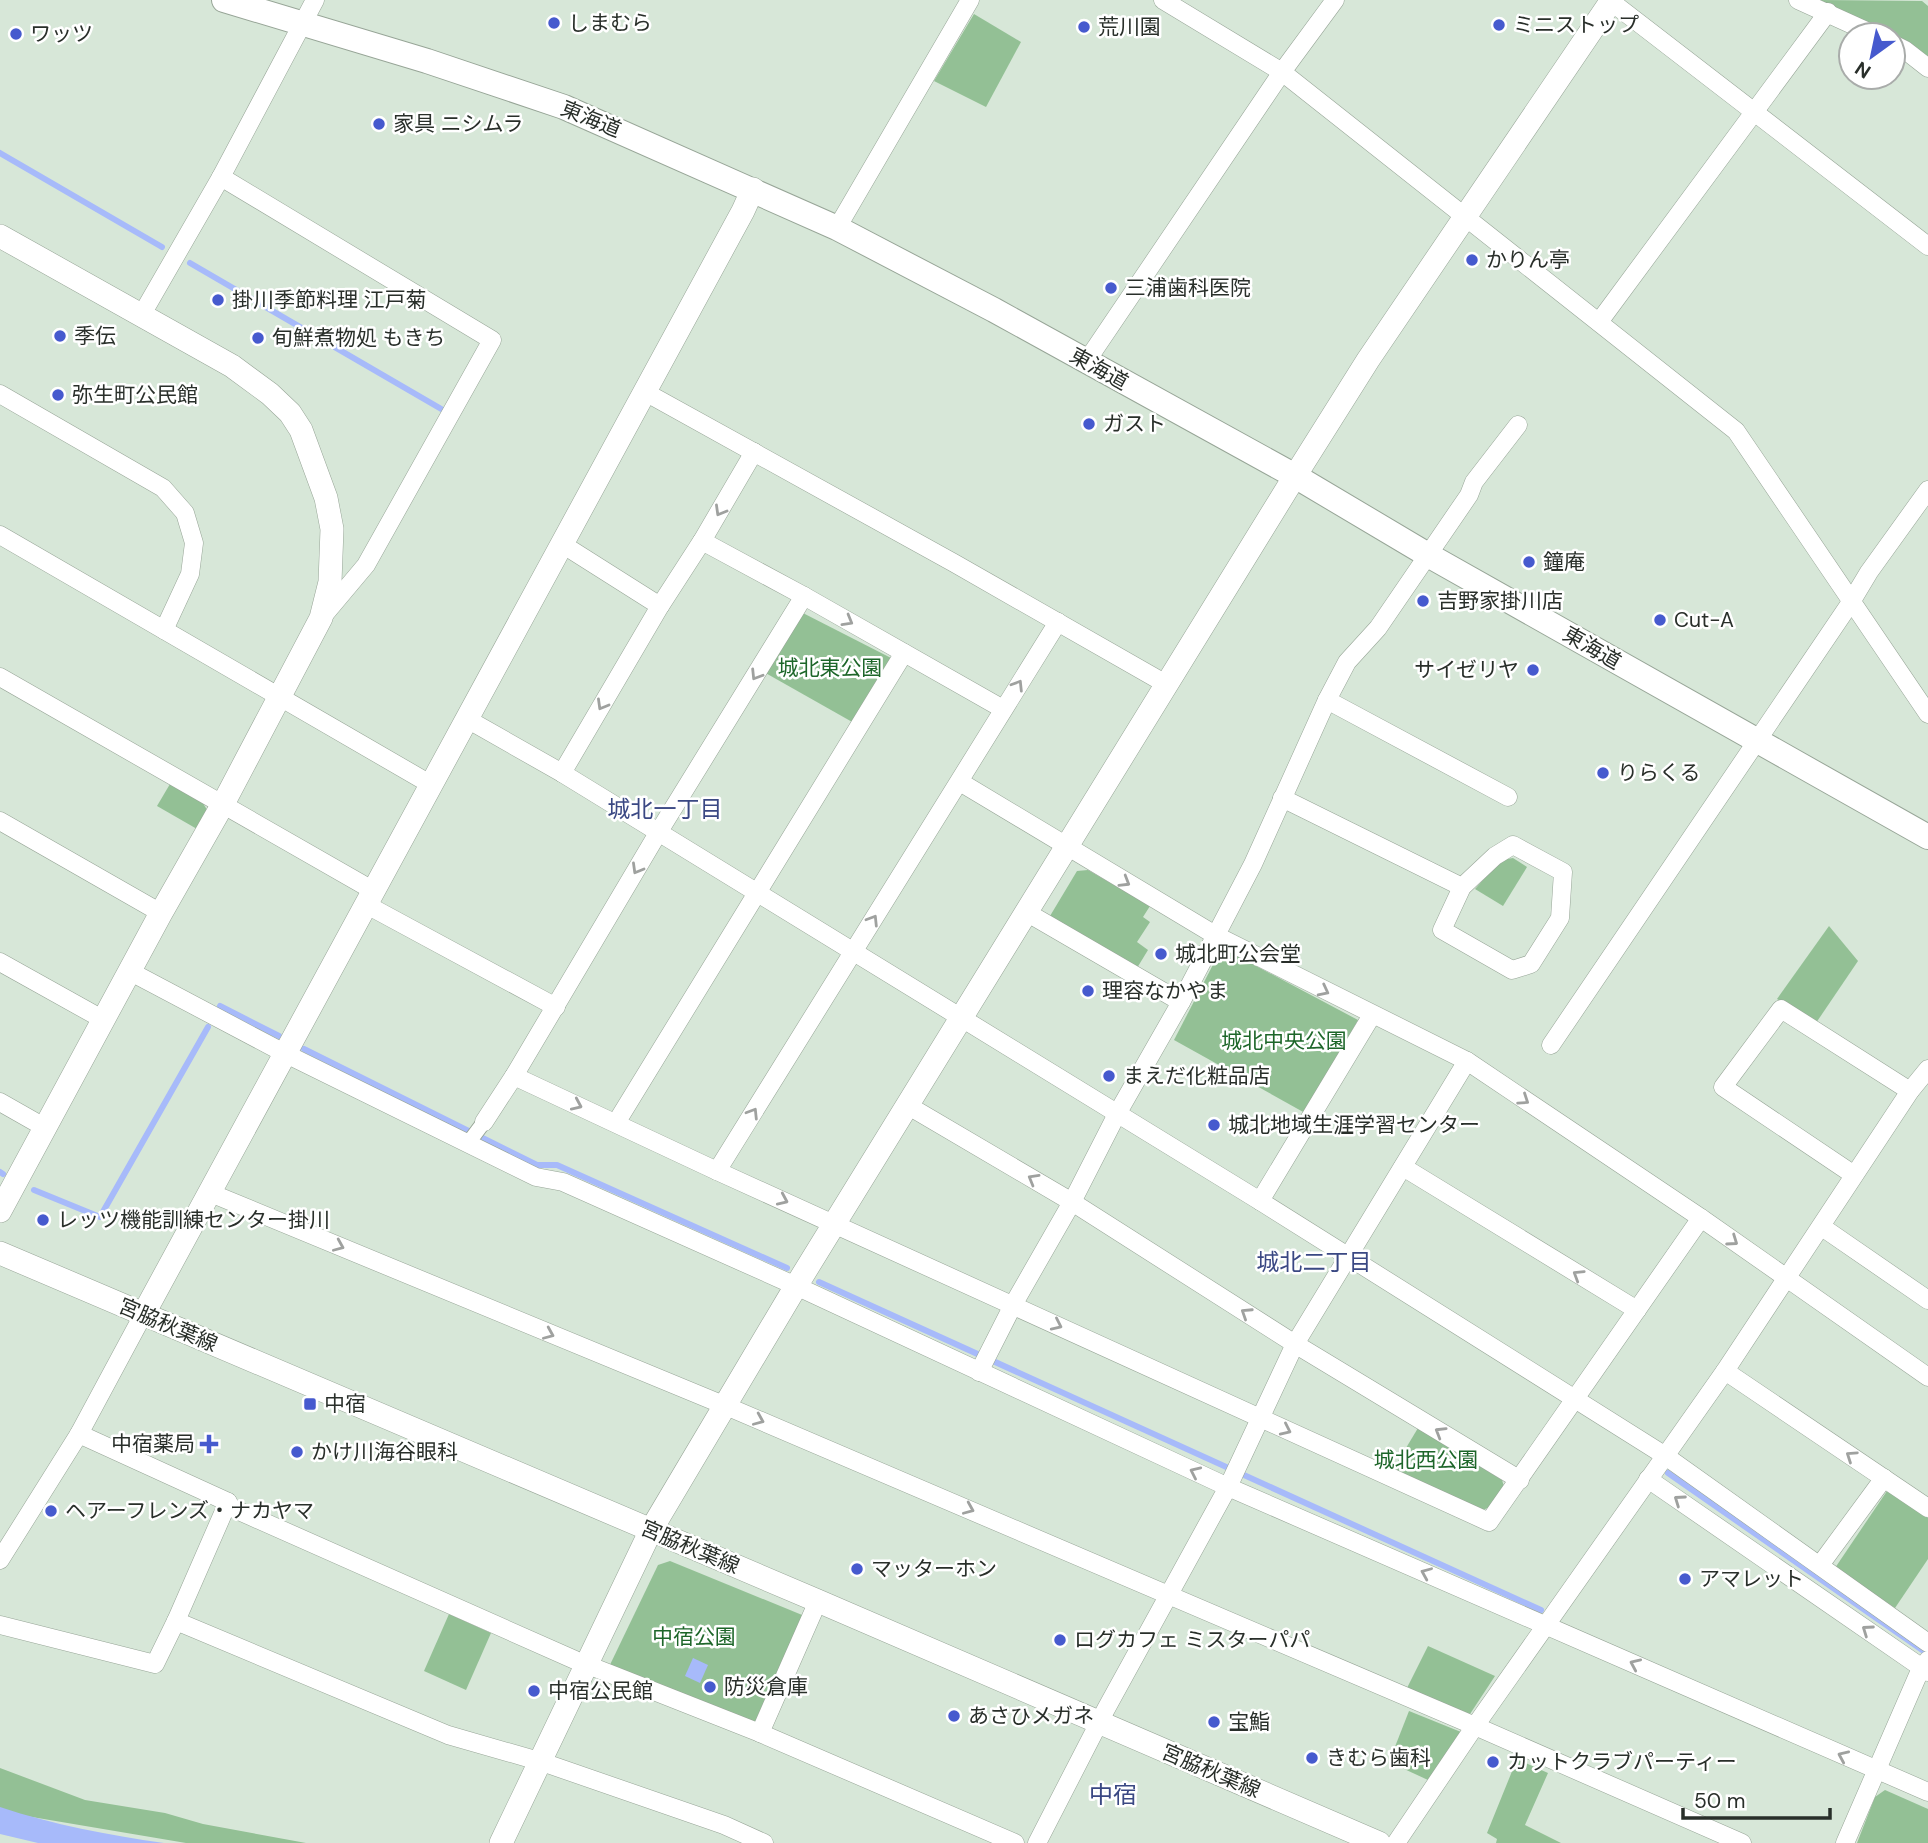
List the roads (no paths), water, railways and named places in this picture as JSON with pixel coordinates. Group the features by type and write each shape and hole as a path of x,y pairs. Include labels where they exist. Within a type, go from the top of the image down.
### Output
{"main road":[{"name":"東海道","path":"224,0 564,107 837,228 946,284 1295,476 1428,555 1928,838"}],"street":[{"path":"141,316 221,177 315,0"},
{"path":"837,228 970,0"},
{"path":"1163,0 1282,72 1736,431 1928,713"},
{"path":"1086,362 1282,72 1335,0"},
{"path":"1798,0 1846,21"},
{"path":"501,1843 542,1762 650,1530 796,1286 1368,360 1611,1 1928,246"},
{"path":"1599,322 1828,12"},
{"path":"1907,52 1928,68"},
{"path":"221,177 492,340 366,565 321,618"},
{"path":"3,1550 79,1434 753,189"},
{"path":"0,236 232,366 270,394 290,413 301,430 326,498 332,529 330,582 321,618 223,804 0,1211"},
{"path":"645,392 1166,684"},
{"path":"0,394 163,488 185,513 194,543 190,574 164,630"},
{"path":"978,1372 1254,864 1327,700 1347,662 1378,628 1469,495 1474,482 1518,425"},
{"path":"562,773 754,452"},
{"path":"1551,1045 1869,572 1928,490"},
{"path":"0,535 430,784"},
{"path":"702,541 1003,709"},
{"path":"562,544 660,606"},
{"path":"469,1142 514,1076 658,833 804,596"},
{"path":"717,1171 1058,622"},
{"path":"616,1123 904,653"},
{"path":"0,677 223,804 370,898 556,1007"},
{"path":"1327,700 1508,797"},
{"path":"467,719 562,773 1260,1201 1576,1399 1664,1455 1928,1643"},
{"path":"960,782 1215,935 1467,1061 1928,1377"},
{"path":"1282,798 1462,887"},
{"path":"0,821 161,913"},
{"path":"1513,845 1563,872 1560,918 1531,964 1512,970 1442,930 1462,887 1495,856 1513,845"},
{"path":"1026,912 1181,1002"},
{"path":"0,962 104,1020"},
{"path":"131,972 286,1054 536,1177 563,1182 796,1286 978,1372 1233,1478 1546,1625 1928,1792"},
{"path":"1854,1175 1723,1087 1782,1009 1910,1091"},
{"path":"1260,1201 1372,1015"},
{"path":"1037,1843 1099,1723 1233,1478 1295,1344 1467,1061"},
{"path":"1396,1843 1725,1371 1910,1091 1928,1069"},
{"path":"514,1076 1489,1522 1701,1219"},
{"path":"0,1102 44,1127"},
{"path":"907,1105 1072,1202 1295,1344 1520,1480"},
{"path":"1403,1167 1637,1310"},
{"path":"208,1192 726,1406 1169,1594 1742,1843"},
{"path":"1822,1227 1928,1300"},
{"name":"宮脇秋葉線","path":"0,1253 1379,1843"},
{"path":"1725,1371 1928,1508"},
{"path":"79,1434 228,1502 230,1507 587,1665 760,1732 1015,1843"},
{"path":"1820,1565 1884,1478"},
{"path":"1648,1479 1926,1666 1918,1675 1845,1843"},
{"path":"0,1625 155,1664 228,1502"},
{"path":"760,1732 818,1601"},
{"path":"176,1621 448,1735 542,1762 724,1825 764,1843"}],"water":[{"path":"693,1658 708,1665 700,1683 685,1676"},
{"path":"0,1807 81,1829 164,1843 38,1843 0,1834"}],"waterway":[{"path":"0,153 162,247"},
{"path":"190,263 443,410"},
{"path":"220,1006 279,1036"},
{"path":"34,1190 100,1217 208,1027"},
{"path":"304,1049 537,1165 557,1165 787,1268"},
{"path":"819,1282 1541,1610"},
{"path":"1668,1473 1928,1654"}],"place":[{"name":"しまむら","path":"554,23"},
{"name":"ミニストップ","path":"1499,25"},
{"name":"荒川園","path":"1084,27"},
{"name":"ワッツ","path":"16,34"},
{"name":"家具 ニシムラ","path":"379,124"},
{"name":"かりん亭","path":"1472,260"},
{"name":"三浦歯科医院","path":"1111,288"},
{"name":"掛川季節料理 江戸菊","path":"218,300"},
{"name":"季伝","path":"60,336"},
{"name":"旬鮮煮物処 もきち","path":"258,338"},
{"name":"弥生町公民館","path":"58,395"},
{"name":"ガスト","path":"1089,424"},
{"name":"鐘庵","path":"1529,562"},
{"name":"吉野家掛川店","path":"1423,601"},
{"name":"Cut-A","path":"1660,620"},
{"name":"サイゼリヤ","path":"1533,670"},
{"name":"りらくる","path":"1603,773"},
{"name":"城北町公会堂","path":"1161,954"},
{"name":"理容なかやま","path":"1088,991"},
{"name":"まえだ化粧品店","path":"1109,1076"},
{"name":"城北地域生涯学習センター","path":"1214,1125"},
{"name":"レッツ機能訓練センター掛川","path":"43,1220"},
{"name":"中宿","path":"310,1404"},
{"name":"中宿薬局","path":"209,1444"},
{"name":"かけ川海谷眼科","path":"297,1452"},
{"name":"ヘアーフレンズ・ナカヤマ","path":"51,1511"},
{"name":"マッターホン","path":"857,1569"},
{"name":"アマレット","path":"1685,1579"},
{"name":"ログカフェ ミスターパパ","path":"1060,1640"},
{"name":"防災倉庫","path":"710,1687"},
{"name":"中宿公民館","path":"534,1691"},
{"name":"あさひメガネ","path":"954,1716"},
{"name":"宝鮨","path":"1214,1722"},
{"name":"きむら歯科","path":"1312,1758"},
{"name":"カットクラブパーティー","path":"1493,1762"}],"district":[{"name":"城北一丁目","path":"665,809"},
{"name":"城北二丁目","path":"1314,1262"},
{"name":"中宿","path":"1113,1795"}],"park label":[{"name":"城北東公園","path":"830,668"},
{"name":"城北中央公園","path":"1284,1041"},
{"name":"城北西公園","path":"1426,1460"},
{"name":"中宿公園","path":"694,1637"}]}
